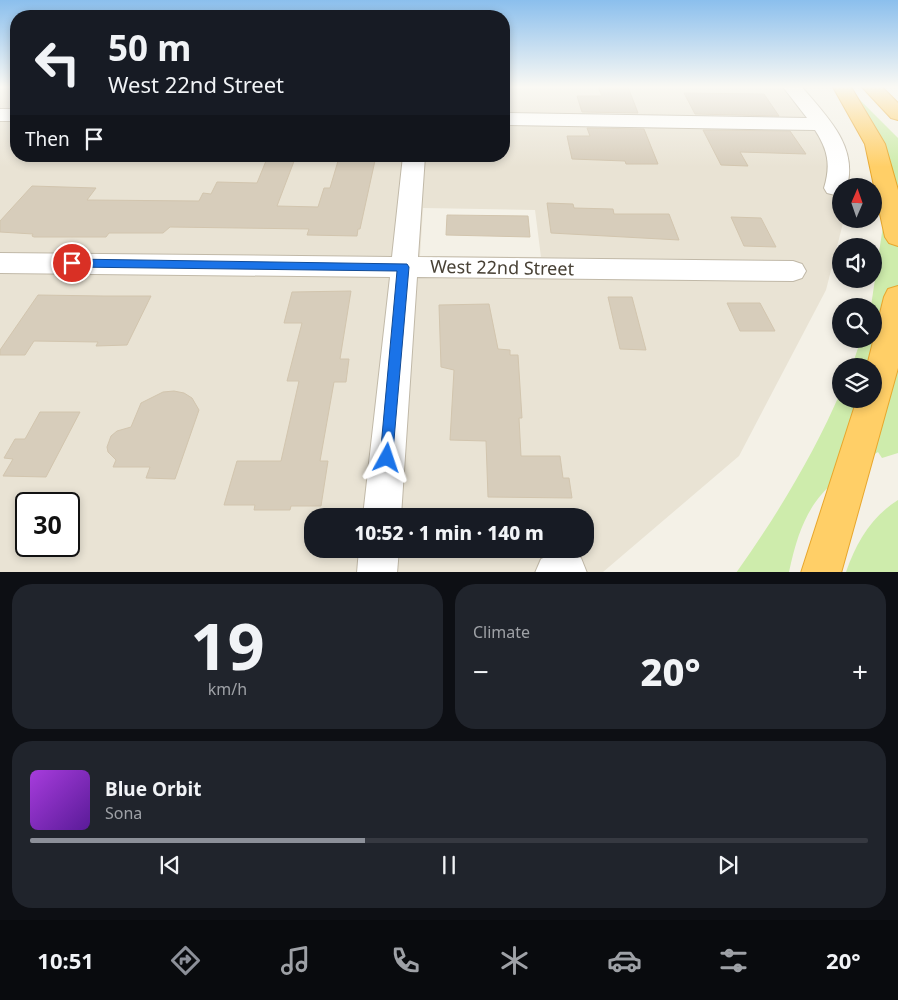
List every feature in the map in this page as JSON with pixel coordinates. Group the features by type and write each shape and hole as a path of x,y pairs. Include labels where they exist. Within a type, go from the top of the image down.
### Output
{"highway":[{"path":"857,114 875,144 898,237"},
{"path":"821,572 890,346 898,297"}],"street":[{"path":"814,114 822,124 839,156 840,167 837,178"},
{"path":"510,119 822,124"},
{"path":"383,508 413,162"},
{"name":"West 22nd Street","path":"0,263 794,271"},
{"path":"377,572 378,558"}],"shaded area":[{"path":"0,114 10,114 10,162 510,162 510,114 818,114 848,158 850,178 832,178 832,228 842,228 839,238 832,238 832,266 826,290 739,456 603,572 0,572","holes":["423,208 535,210 541,257 420,256"]}],"green space":[{"path":"860,114 874,114 898,138 898,453 882,458 878,452 842,475 828,487 808,514 801,530 789,572 737,572 793,485 833,408 882,408 882,358 855,358 858,348 882,348 882,298 872,298 874,288 882,288 881,238 883,226 882,178 877,178"},
{"path":"898,500 898,572 846,572 860,541 872,523"}],"building":[{"path":"695,114 777,114 779,116"},
{"path":"587,128 644,129 658,164 626,164 625,161 572,159 567,136 590,136"},
{"path":"703,130 790,131 806,154 740,152 748,166 721,165"},
{"path":"266,162 294,162 277,206 318,207 324,188 330,188 338,162 375,162 357,236 307,235 309,229 170,227 163,233 109,233 106,237 34,237 32,236 33,234 0,232 0,221 32,186 96,188 87,200 199,201 203,193 211,194 217,182 257,183"},
{"path":"547,203 573,204 574,208 613,209 614,214 669,214 679,240 551,233"},
{"path":"447,215 528,216 530,237 446,235"},
{"path":"731,217 761,218 776,247 744,246"},
{"path":"351,291 340,359 349,359 346,382 334,382 320,461 328,461 321,506 291,506 290,510 254,510 255,505 224,505 237,461 281,461 299,381 287,381 302,323 284,323 292,292"},
{"path":"38,295 151,296 127,345 96,346 98,342 34,341 25,355 0,355 0,350"},
{"path":"608,297 632,297 646,350 620,349"},
{"path":"727,303 760,303 775,331 740,331"},
{"path":"489,304 498,349 510,350 510,355 518,355 522,418 519,418 521,456 560,456 563,478 569,478 572,498 488,497 486,441 450,440 454,370 441,367 439,305"},
{"path":"174,391 184,393 192,398 199,410 175,479 146,478 150,467 113,467 116,460 108,452 107,447 111,436 117,431 131,427 141,403 163,392"},
{"path":"40,412 80,412 46,477 3,476 13,459 4,458 15,439 25,439"}],"route":[{"path":"72,263 403,267 387,458"}]}
